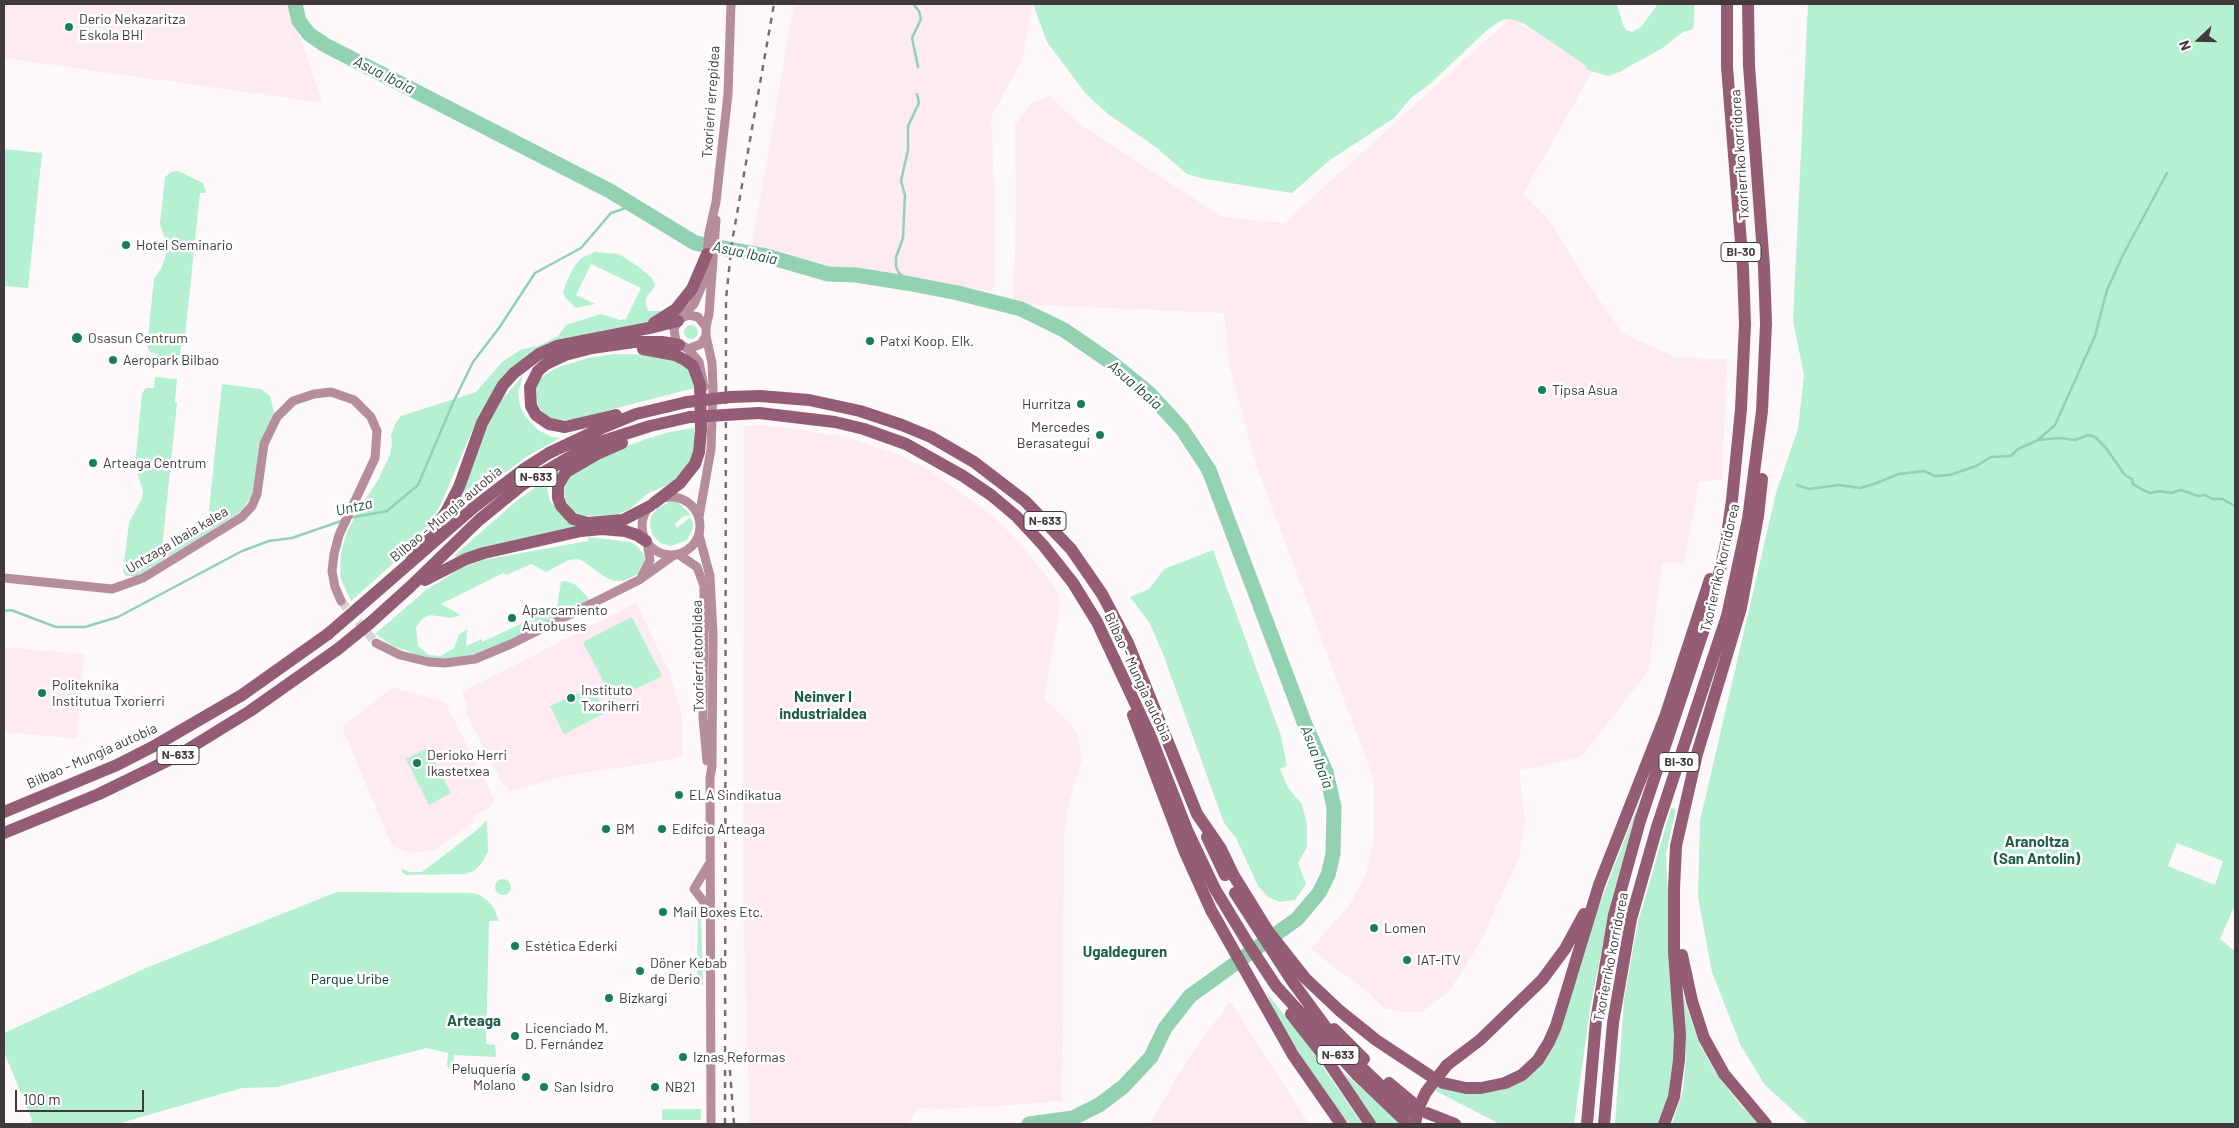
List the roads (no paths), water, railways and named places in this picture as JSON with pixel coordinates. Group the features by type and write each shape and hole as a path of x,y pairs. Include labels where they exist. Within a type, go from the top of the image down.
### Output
{"highway":[{"name":"Txorierriko korridorea","path":"1587,1118 1598,1006 1614,915 1640,821 1710,612 1724,549 1732,500 1741,410 1744,324 1742,268 1727,67 1727,4"},
{"name":"Txorierriko korridorea","path":"1604,1119 1613,1023 1631,919 1657,827 1704,691 1729,607 1748,519 1762,411 1765,305 1748,66 1748,4"},
{"path":"641,330 666,316 682,303 692,289 709,253"},
{"path":"409,564 446,512 459,487 482,423 498,393 514,373 539,354 557,346 575,341 641,330 679,319"},
{"path":"636,414 612,415 582,424 558,427 543,422 536,415 529,397 534,378 546,364 577,351 621,344 662,342 683,347"},
{"path":"621,344 675,355 693,366 700,385 701,430 699,452 694,464 680,483 652,504 623,520 580,522 573,519 561,506 558,498 558,485 566,472 596,454 652,432 690,420"},
{"name":"Bilbao - Mungia autobia","path":"4,812 116,765 165,740 242,695 328,634 473,508 524,469 577,439 636,414 686,402 760,396 809,400 860,411 902,425 931,438 974,462 1025,501 1070,549 1102,594 1128,643 1197,814 1221,849 1253,915"},
{"path":"1664,1124 1674,1097 1680,1060 1674,889 1676,846 1684,804 1697,754 1732,641 1750,567 1763,467 1762,411"},
{"name":"Bilbao - Mungia autobia","path":"4,832 99,794 177,756 250,711 338,649 370,623 479,520 522,485 600,442 650,426 718,414 759,413 807,418 864,429 906,444 963,476 991,495 1016,516 1048,550 1068,576 1097,622 1150,736 1186,830 1215,888 1238,927 1276,986 1358,1076 1410,1115"},
{"path":"1443,1083 1466,1088 1505,1084 1522,1075 1538,1060 1556,1026 1599,885 1671,698 1708,586 1732,500"},
{"path":"411,586 453,565 484,553 581,531 602,529 625,531 646,541"},
{"path":"1120,675 1140,738 1184,850 1211,910 1299,1063 1341,1124"},
{"path":"1410,1115 1418,1109 1426,1092 1447,1065 1480,1040 1542,980 1565,949 1599,885"},
{"path":"1674,889 1683,965 1704,1038 1724,1074 1766,1124"},
{"path":"1253,915 1305,978 1340,1011 1376,1040 1429,1075"},
{"name":"N-633","path":"1253,915 1292,981 1316,1011 1328,1032 1410,1115"},
{"path":"1276,986 1287,1009 1327,1060 1370,1124"},
{"path":"1427,1113 1455,1124"}],"street":[{"name":"Txorierri errepidea","path":"679,319 694,304 699,295 704,281 713,234 728,94 731,4"},
{"name":"Txorierri errepidea","path":"699,517 712,440 712,363 706,331 710,314 709,253"},
{"path":"639,580 646,571 650,560 642,525 644,514 652,504 687,484 700,460 703,438 704,380 699,362 683,347 673,333 679,319 690,315 698,317 706,331 701,344 683,347"},
{"name":"Untzaga Ibaia kalea","path":"4,578 112,589 143,578 238,520 248,511 259,490 266,437 274,422 293,401 314,394 331,392 354,400 364,408 371,417 377,431 375,458 339,535 334,554 332,571 335,587 341,601"},
{"path":"376,643 400,655 429,662 445,664 475,659 511,644 639,580 676,555 691,548 699,535 699,517 693,507 684,500 667,497"},
{"name":"Txorierri etorbidea","path":"699,535 709,571 713,634 712,756 710,778 711,1124"},
{"path":"646,541 656,550 676,555"},
{"name":"Txorierri etorbidea","path":"676,555 697,567 702,579 704,597 703,718 710,778"},
{"path":"710,864 694,889 710,910"},
{"path":"699,881 705,881 710,888 706,896 700,897"}],"waterway":[{"name":"Asua Ibaia","path":"295,4 299,21 309,34 325,45 610,191 695,243 766,256 828,274 856,275 958,293 1021,309 1064,330 1112,363 1149,393 1182,429 1209,470 1304,722 1326,772 1334,807 1333,854 1328,875 1319,893 1297,919 1190,996 1165,1028 1151,1057 1123,1087 1099,1105 1073,1118 1029,1124"},
{"path":"913,4 919,11 921,19 912,38 918,67"},
{"path":"911,285 899,273 896,267 896,257 903,238 905,195 901,181 908,150 908,126 919,103 917,94"},
{"path":"2039,439 2055,425 2095,336 2107,290 2123,255 2167,173"},
{"name":"Untza","path":"349,518 387,511 418,485 452,405 473,362 499,328 535,273 581,248 611,213 635,205"},
{"path":"1797,485 1809,489 1839,485 1860,488 1899,474 1924,471 1935,476 1950,475 1976,466 1991,457 2011,456 2018,449 2038,440 2060,438 2075,440 2089,435 2095,437 2106,448 2125,475 2132,479 2133,484 2141,489 2150,493 2160,491 2171,493 2181,490 2198,496 2205,495 2212,499 2222,499 2235,506"},
{"name":"Untza","path":"4,611 11,610 56,627 85,627 118,617 242,551 269,541 292,538 344,520"}],"tunnel":[{"path":"341,601 376,643"}],"railway":[{"path":"725,1124 726,299 732,242 774,4"},
{"path":"729,1058 734,1124"}],"place":[{"name":"Derio Nekazaritza Eskola BHI","path":"69,27"},
{"name":"Hotel Seminario","path":"126,245"},
{"name":"Osasun Centrum","path":"77,338"},
{"name":"Patxi Koop. Elk.","path":"870,341"},
{"name":"Aeropark Bilbao","path":"113,360"},
{"name":"Tipsa Asua","path":"1542,390"},
{"name":"Hurritza","path":"1081,404"},
{"name":"Mercedes Berasategui","path":"1100,435"},
{"name":"Arteaga Centrum","path":"93,463"},
{"name":"Aparcamiento Autobuses","path":"512,618"},
{"name":"Politeknika Institutua Txorierri","path":"42,693"},
{"name":"Instituto Txoriherri","path":"571,698"},
{"name":"Derioko Herri Ikastetxea","path":"417,763"},
{"name":"ELA Sindikatua","path":"679,795"},
{"name":"BM","path":"606,829"},
{"name":"Edifcio Arteaga","path":"662,829"},
{"name":"Mail Boxes Etc.","path":"663,912"},
{"name":"Lomen","path":"1374,928"},
{"name":"Estética Ederki","path":"515,946"},
{"name":"IAT-ITV","path":"1407,960"},
{"name":"Döner Kebab de Derio","path":"640,971"},
{"name":"Bizkargi","path":"609,998"},
{"name":"Licenciado M. D. Fernández","path":"515,1036"},
{"name":"Iznas Reformas","path":"683,1057"},
{"name":"Peluquería Molano","path":"526,1077"},
{"name":"San Isidro","path":"544,1087"},
{"name":"NB21","path":"655,1087"}],"district":[{"name":"Neinver I industrialdea","path":"823,706"},
{"name":"Aranoltza (San Antolin)","path":"2037,850"},
{"name":"Ugaldeguren","path":"1125,952"},
{"name":"Arteaga","path":"474,1021"}],"park label":[{"name":"Parque Uribe","path":"350,979"}]}
